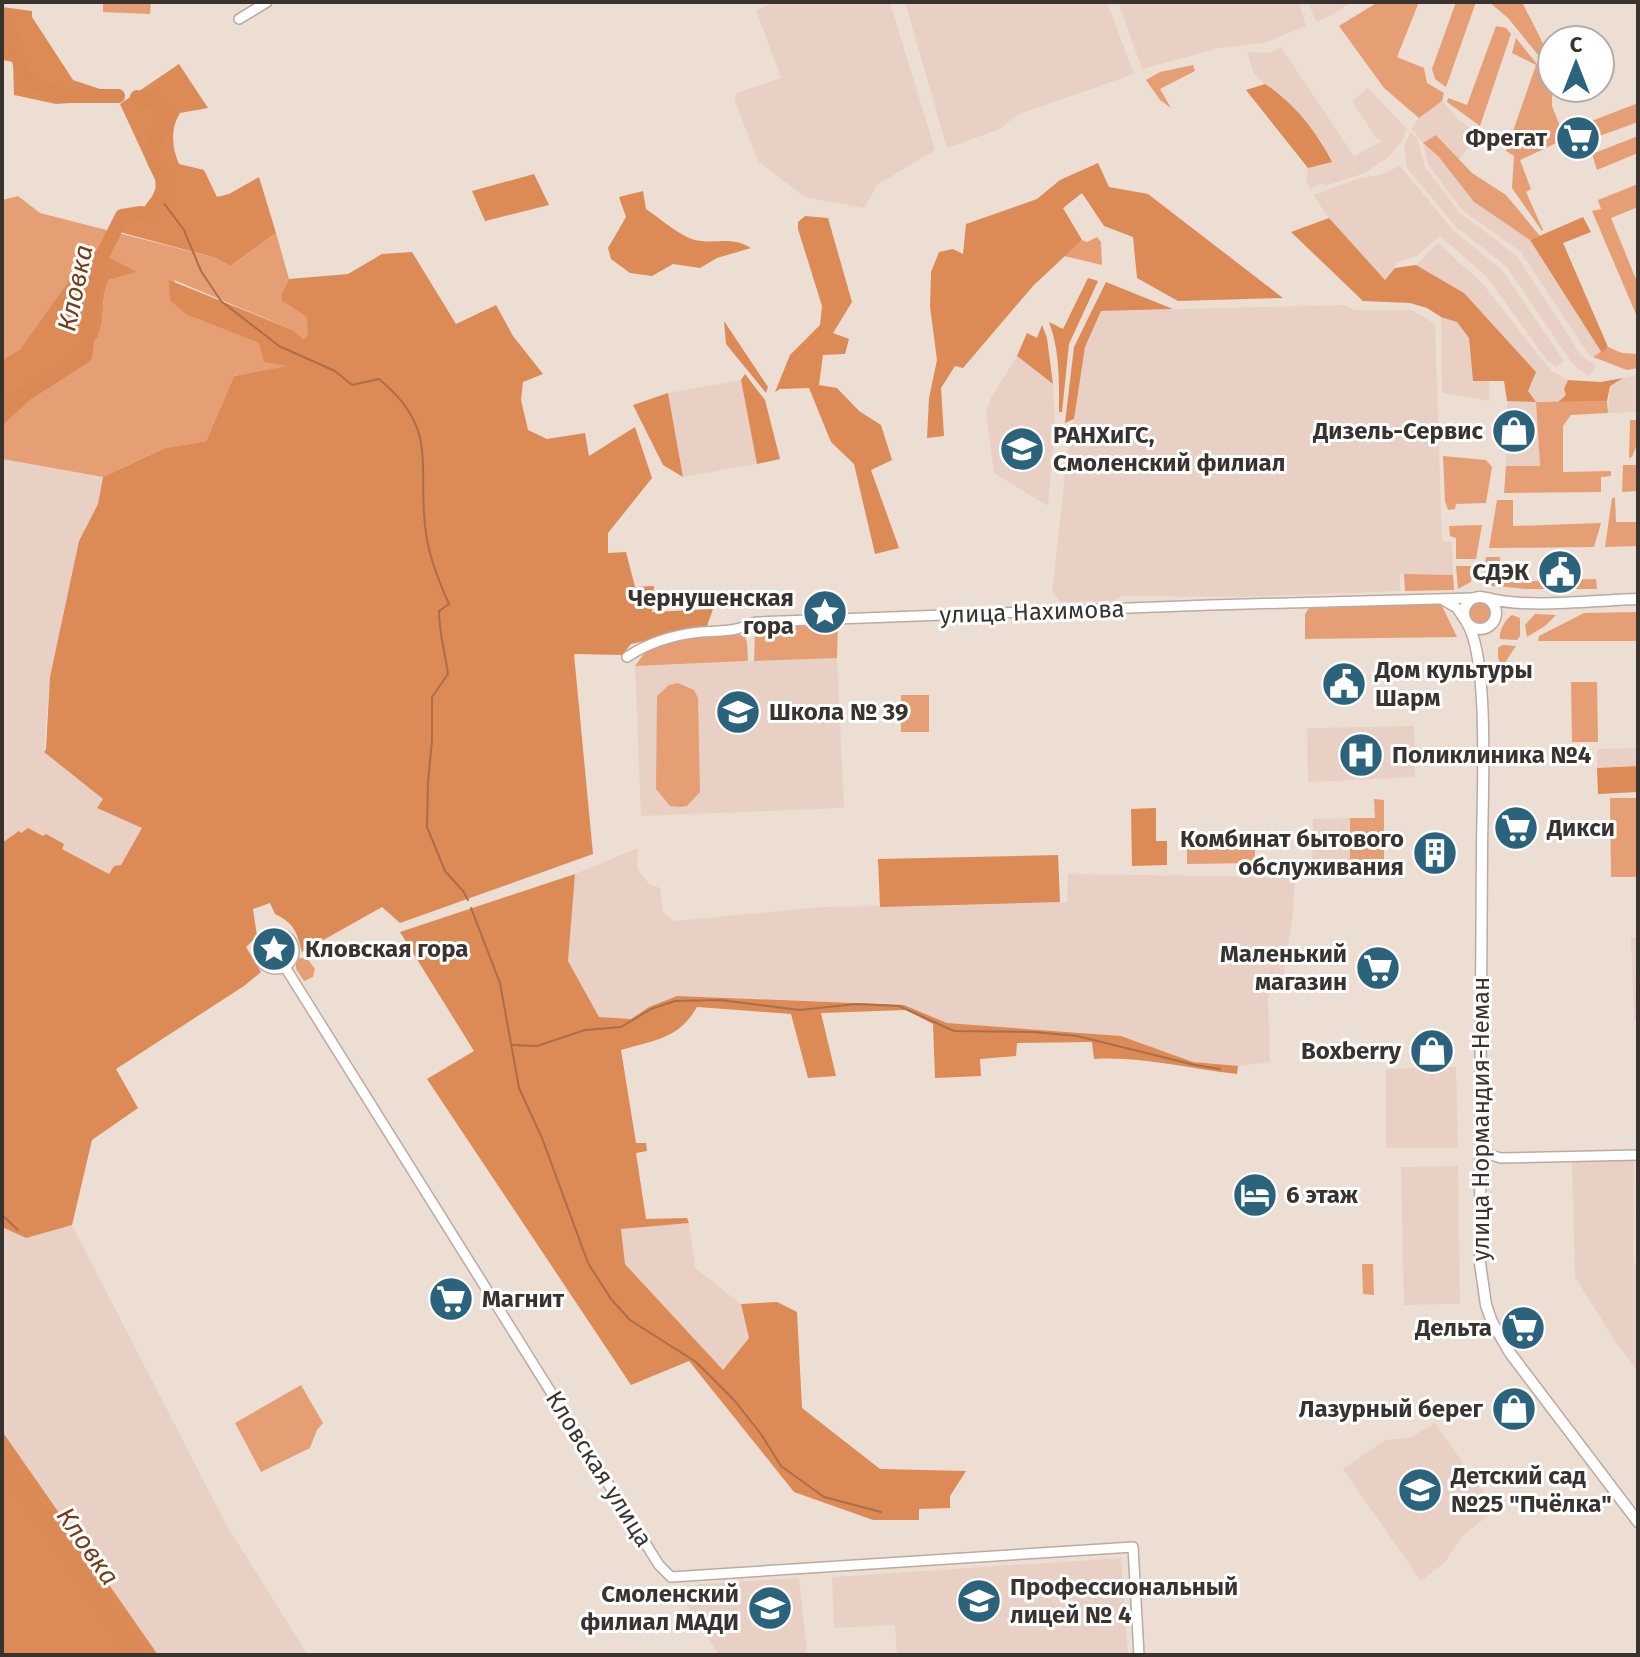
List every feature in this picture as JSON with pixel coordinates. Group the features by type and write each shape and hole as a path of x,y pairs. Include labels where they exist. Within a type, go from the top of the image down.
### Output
{"main road":[{"path":"1480,667 1475,639 1466,621 1466,604 1473,598 1527,603 1638,599"},
{"path":"1487,598 1496,610 1494,622"},
{"path":"1480,667 1484,639 1504,608 1527,603"},
{"path":"1466,621 1477,629 1494,622"},
{"name":"улица Нормандия-Неман","path":"1480,667 1480,1263 1486,1305 1510,1353 1638,1522"}],"street":[{"path":"239,19 267,2"},
{"name":"улица Нахимова","path":"627,657 647,644 699,632 737,631 756,622 1221,604 1473,598"},
{"path":"1443,600 1457,608 1466,621"},
{"name":"Кловская улица","path":"285,967 659,1565 671,1577 1133,1547 1139,1655"},
{"path":"1480,1152 1501,1158 1638,1155"}],"shaded area":[{"path":"103,2 151,2 150,14 103,12"},
{"path":"776,2 890,2 935,150 877,185 864,208 804,197 758,161 735,101 736,93 781,78 756,10"},
{"path":"905,2 1107,2 1134,74 1017,115 1000,129 947,148"},
{"path":"1118,2 1299,2 1306,26 1264,43 1220,48 1142,69"},
{"path":"1308,2 1351,2 1316,22"},
{"path":"1378,2 1419,2 1397,57 1424,68 1427,83 1444,93 1442,101 1419,118 1384,88 1339,26"},
{"path":"1456,2 1476,2 1446,87 1435,79 1432,69"},
{"path":"1489,2 1522,2 1536,29 1536,52 1508,18"},
{"path":"2,7 32,11 32,17 73,80 106,91 124,91 114,100 56,104 14,95 13,62 2,60"},
{"path":"1496,26 1506,28 1511,34 1480,126 1447,102 1448,98 1467,105"},
{"path":"1516,38 1536,65 1512,53"},
{"path":"1281,47 1354,156 1382,141 1376,138 1352,101 1368,88 1407,129 1390,156 1365,173 1325,186 1321,183 1310,189 1306,180 1308,168 1331,161 1322,142 1282,95 1253,72 1247,52 1269,53"},
{"path":"179,64 208,108 180,113 173,138 179,164 204,170 217,197 229,194 259,177 276,233 230,266 216,258 112,230 121,214 148,209 157,184 120,104"},
{"path":"1193,65 1195,71 1160,89 1171,108 1160,100 1146,80 1160,72"},
{"path":"1536,65 1536,104 1552,104 1565,139 1520,160 1531,189 1526,192 1542,231 1512,188 1514,156 1506,151"},
{"path":"1265,84 1303,118 1332,162 1308,168 1246,90"},
{"path":"1442,101 1460,121 1477,132 1475,140 1459,159 1436,135 1424,143 1474,202 1530,240 1602,353 1593,357 1589,355 1520,251 1463,211 1428,164 1423,143 1411,129 1419,118"},
{"path":"1638,103 1638,122 1594,138 1589,122"},
{"path":"1589,122 1597,145 1576,153 1569,130"},
{"path":"1410,132 1417,137 1425,167 1460,213 1517,256 1581,355 1596,365 1589,377 1572,363 1506,266 1456,227 1407,168 1404,146"},
{"path":"1436,135 1472,173 1506,195 1540,236 1530,240 1474,202 1438,156 1423,143"},
{"path":"1638,136 1638,153 1597,170 1592,154"},
{"path":"1098,163 1109,187 1148,194 1283,298 1178,301 1137,278 1133,237 1104,226 1082,193 1063,208 1082,240 1033,286 963,368 955,366 941,388 944,436 927,438 929,398 937,360 930,307 931,272 939,252 953,249 963,254 966,224 1037,199 1060,180"},
{"path":"1400,166 1453,230 1502,270 1564,361 1556,367 1546,359 1487,277 1440,236 1417,256 1397,262 1385,281 1329,218 1313,195"},
{"path":"534,174 549,205 485,221 472,191"},
{"path":"1638,184 1638,207 1611,218 1638,284 1638,319 1592,211 1601,209 1598,200"},
{"path":"643,191 646,209 683,235 704,241 735,242 751,248 717,258 700,268 673,264 652,276 630,273 611,259 608,248 626,217 619,197"},
{"path":"18,196 40,213 216,258 230,266 276,233 289,279 282,293 282,301 308,317 308,334 304,341 293,330 174,280 187,315 260,343 292,366 234,376 206,441 165,448 103,477 2,459 2,426 97,339 109,280 136,272 92,250 20,349 2,360 2,200"},
{"path":"805,216 828,218 852,302 833,333 849,339 845,354 823,355 819,385 837,388 859,411 881,425 892,460 871,470 899,548 875,554 854,464 831,442 809,388 775,392 790,355 820,325 822,306 798,229 798,222"},
{"path":"1583,217 1591,232 1563,243 1608,347 1602,353 1530,240"},
{"path":"1329,218 1385,280 1395,268 1416,265 1464,293 1536,372 1528,391 1536,402 1507,401 1504,381 1473,381 1469,338 1457,322 1410,303 1363,301 1291,232"},
{"path":"1097,237 1101,242 1102,265 1064,256 1082,240 1087,242"},
{"path":"1438,243 1482,283 1552,371 1568,380 1564,389 1566,395 1558,402 1536,402 1528,391 1536,372 1464,293 1416,265"},
{"path":"92,249 137,272 109,280 97,339 2,426 2,360 20,349"},
{"path":"412,252 456,324 496,305 513,336 543,374 523,382 521,400 528,430 547,439 585,433 589,456 635,427 652,478 608,533 608,553 626,552 635,587 654,586 652,612 713,609 707,626 631,644 622,655 574,654 593,854 400,923 382,907 302,952 294,929 275,914 270,903 253,909 257,936 246,947 261,972 116,1069 138,1108 92,1140 72,1225 26,1238 2,1227 2,843 28,828 64,844 62,849 109,874 114,866 121,865 142,828 97,808 103,799 44,752 50,677 79,541 98,504 103,477 165,448 206,441 234,376 288,366 264,362 259,343 187,315 170,300 169,280 293,330 304,340 308,334 307,317 282,301 282,293 289,279 348,274 382,254"},
{"path":"1088,278 1098,281 1069,344 1062,412 1059,412 1057,355 1049,322 1063,329"},
{"path":"1106,282 1173,309 1101,311 1085,347 1074,419 1065,423 1074,347"},
{"path":"1344,305 1355,310 1412,310 1435,324 1442,541 1452,542 1453,575 1400,574 1400,591 1241,597 1122,596 1114,601 1061,602 1052,593 1066,466 1085,347 1101,311"},
{"path":"1441,317 1457,322 1469,338 1473,380 1489,380 1489,401 1442,393"},
{"path":"724,321 768,387 766,393 726,344"},
{"path":"1042,325 1047,338 1053,384 1017,356 1027,333 1037,338"},
{"path":"1608,347 1622,353 1638,354 1638,368 1627,370 1593,357"},
{"name":"РАНХиГС, Смоленский филиал","path":"1017,356 1053,384 1055,426 1048,506 994,473 986,413 991,398"},
{"path":"745,374 765,400 780,459 757,464 741,380"},
{"path":"1638,375 1638,412 1608,413 1610,386 1623,378"},
{"path":"1623,378 1610,386 1607,401 1558,402 1566,395 1564,389 1568,380 1601,382"},
{"path":"741,380 757,464 683,477 668,393"},
{"path":"668,393 683,477 663,465 633,405"},
{"path":"1507,401 1536,402 1540,466 1506,466"},
{"path":"1607,401 1608,413 1571,415 1563,426 1563,472 1611,471 1611,476 1601,477 1601,492 1504,493 1506,466 1540,466 1536,402"},
{"path":"1630,420 1638,420 1638,441 1629,458"},
{"path":"1443,456 1486,460 1492,467 1486,503 1456,504 1455,509 1448,510"},
{"path":"2,459 103,477 98,504 79,541 50,677 44,752 103,799 97,808 142,828 121,865 109,874 61,848 64,844 28,829 2,843"},
{"path":"1623,465 1638,465 1638,491 1622,492"},
{"path":"1612,498 1615,498 1616,522 1638,522 1638,546 1605,547"},
{"path":"1497,500 1513,500 1513,526 1601,523 1594,547 1489,548"},
{"path":"1482,525 1476,559 1456,559 1456,538 1450,536 1449,526"},
{"path":"1486,557 1500,557 1502,582 1596,579 1597,589 1526,589 1483,585"},
{"path":"1456,566 1474,566 1471,582 1458,589"},
{"path":"1404,574 1453,575 1454,590 1405,591"},
{"path":"1480,602 1488,605 1491,613 1488,621 1480,624 1472,621 1469,613 1472,605"},
{"path":"1441,604 1457,637 1305,639 1305,614 1309,608"},
{"path":"1638,612 1638,641 1538,641 1539,636 1584,613"},
{"path":"1535,614 1556,615 1527,637 1525,625"},
{"path":"1512,615 1520,618 1520,636 1517,640 1500,639 1503,626"},
{"path":"838,625 837,658 754,661 755,631 761,627"},
{"path":"744,635 748,661 635,666 648,648 699,636"},
{"path":"1502,645 1516,646 1502,667 1498,648"},
{"name":"Школа № 39","path":"837,658 844,808 641,816 635,666"},
{"path":"1571,682 1597,682 1598,742 1572,742"},
{"path":"678,683 694,690 698,698 700,792 687,806 679,807 670,806 656,789 657,696 669,685"},
{"path":"901,695 929,695 929,732 901,732"},
{"path":"1414,726 1415,777 1308,782 1307,728"},
{"path":"1638,748 1638,766 1597,768 1597,749"},
{"path":"1638,766 1638,792 1598,794 1597,768"},
{"path":"1610,798 1638,798 1638,877 1611,877"},
{"path":"1374,799 1384,800 1384,873 1350,869 1350,818 1375,818"},
{"path":"1156,808 1156,841 1167,841 1167,865 1132,866 1131,809"},
{"path":"1350,818 1350,869 1312,866 1313,819"},
{"path":"638,848 637,868 649,884 660,888 663,913 674,921 824,907 1067,902 1068,874 1295,877 1283,982 1268,995 1270,1062 1238,1066 1193,1062 1121,1036 947,1023 904,1005 677,996 649,1007 631,1019 599,1017 568,961 575,874"},
{"path":"1187,849 1255,849 1255,863 1187,864"},
{"path":"1058,855 1060,902 880,907 878,859"},
{"path":"575,874 568,961 599,1017 631,1019 649,1007 677,996 904,1005 947,1023 1121,1036 1193,1062 1238,1066 1237,1074 1148,1061 1094,1059 1092,1042 1017,1043 1016,1056 980,1059 981,1076 935,1078 933,1024 906,1010 821,1013 836,1076 808,1078 791,1014 697,1007 674,1032 621,1050 636,1143 646,1143 647,1151 636,1153 646,1219 687,1218 689,1223 621,1229 625,1264 723,1370 749,1338 741,1304 777,1302 797,1312 802,1408 880,1469 966,1471 950,1496 950,1508 919,1509 919,1520 873,1520 794,1492 689,1361 631,1385 427,1079 474,1051 400,932"},
{"path":"1631,937 1638,937 1638,1021 1634,1021"},
{"path":"275,938 285,942 289,952 285,962 275,966 265,962 261,952 265,942"},
{"path":"307,958 315,969 313,977 304,981 296,969 296,961"},
{"path":"1456,1067 1458,1148 1386,1148 1386,1069"},
{"path":"1634,1159 1633,1263 1638,1264 1638,1371 1617,1344 1575,1277 1572,1161"},
{"path":"1458,1166 1460,1304 1404,1305 1401,1167"},
{"path":"689,1223 695,1268 741,1304 749,1338 723,1371 625,1263 621,1228"},
{"path":"72,1225 227,1526 308,1655 158,1655 2,1431 2,1227 26,1238"},
{"path":"1362,1264 1373,1264 1374,1295 1363,1294"},
{"path":"301,1385 323,1423 310,1448 261,1472 235,1423"},
{"name":"Детский сад №25 \"Пчёлка\"","path":"1435,1423 1496,1510 1463,1535 1445,1562 1421,1581 1343,1469 1385,1440 1410,1438"},
{"path":"2,1431 158,1655 2,1655"},
{"name":"Профессиональный лицей № 4","path":"1121,1558 1128,1655 897,1655 895,1625 834,1628 832,1577"},
{"path":"799,1578 807,1651 802,1655 719,1655 678,1592 700,1584"}],"waterway":[{"name":"Кловка","path":"2,25 9,28 25,81 65,96 118,96"},
{"name":"Кловка","path":"2,406 85,356 95,281 102,256 122,216 147,215 163,193 162,174 153,152 156,138 170,117 156,101 137,97"},
{"path":"160,198 184,230 201,271 221,301 279,346 335,371 352,385 379,379 411,415 422,450 427,542 449,604 439,611 448,674 432,697 427,827 445,871 468,900"},
{"path":"471,908 500,983 519,1088 542,1138 588,1263 611,1299 630,1320 696,1362 734,1400 781,1466 824,1497 881,1512"},
{"path":"513,1045 537,1046 585,1030 621,1027 651,1009 675,1001 720,1000 799,1010 857,1004 899,1006 954,1031 1077,1036 1220,1069"},
{"path":"2,1215 18,1230"},
{"name":"Кловка","path":"2,1464 136,1655"}],"place":[{"name":"Фрегат","path":"1578,138"},
{"name":"Дизель-Сервис","path":"1514,431"},
{"name":"РАНХиГС, Смоленский филиал","path":"1022,449"},
{"name":"СДЭК","path":"1560,572"},
{"name":"Чернушенская гора","path":"825,612"},
{"name":"Дом культуры Шарм","path":"1344,684"},
{"name":"Школа № 39","path":"738,712"},
{"name":"Поликлиника №4","path":"1361,755"},
{"name":"Дикси","path":"1516,828"},
{"name":"Комбинат бытового обслуживания","path":"1435,853"},
{"name":"Кловская гора","path":"274,949"},
{"name":"Маленький магазин","path":"1378,968"},
{"name":"Boxberry","path":"1432,1051"},
{"name":"6 этаж","path":"1255,1195"},
{"name":"Магнит","path":"451,1299"},
{"name":"Дельта","path":"1523,1328"},
{"name":"Лазурный берег","path":"1514,1409"},
{"name":"Детский сад №25 \"Пчёлка\"","path":"1420,1490"},
{"name":"Профессиональный лицей № 4","path":"979,1601"},
{"name":"Смоленский филиал МАДИ","path":"770,1608"}]}
